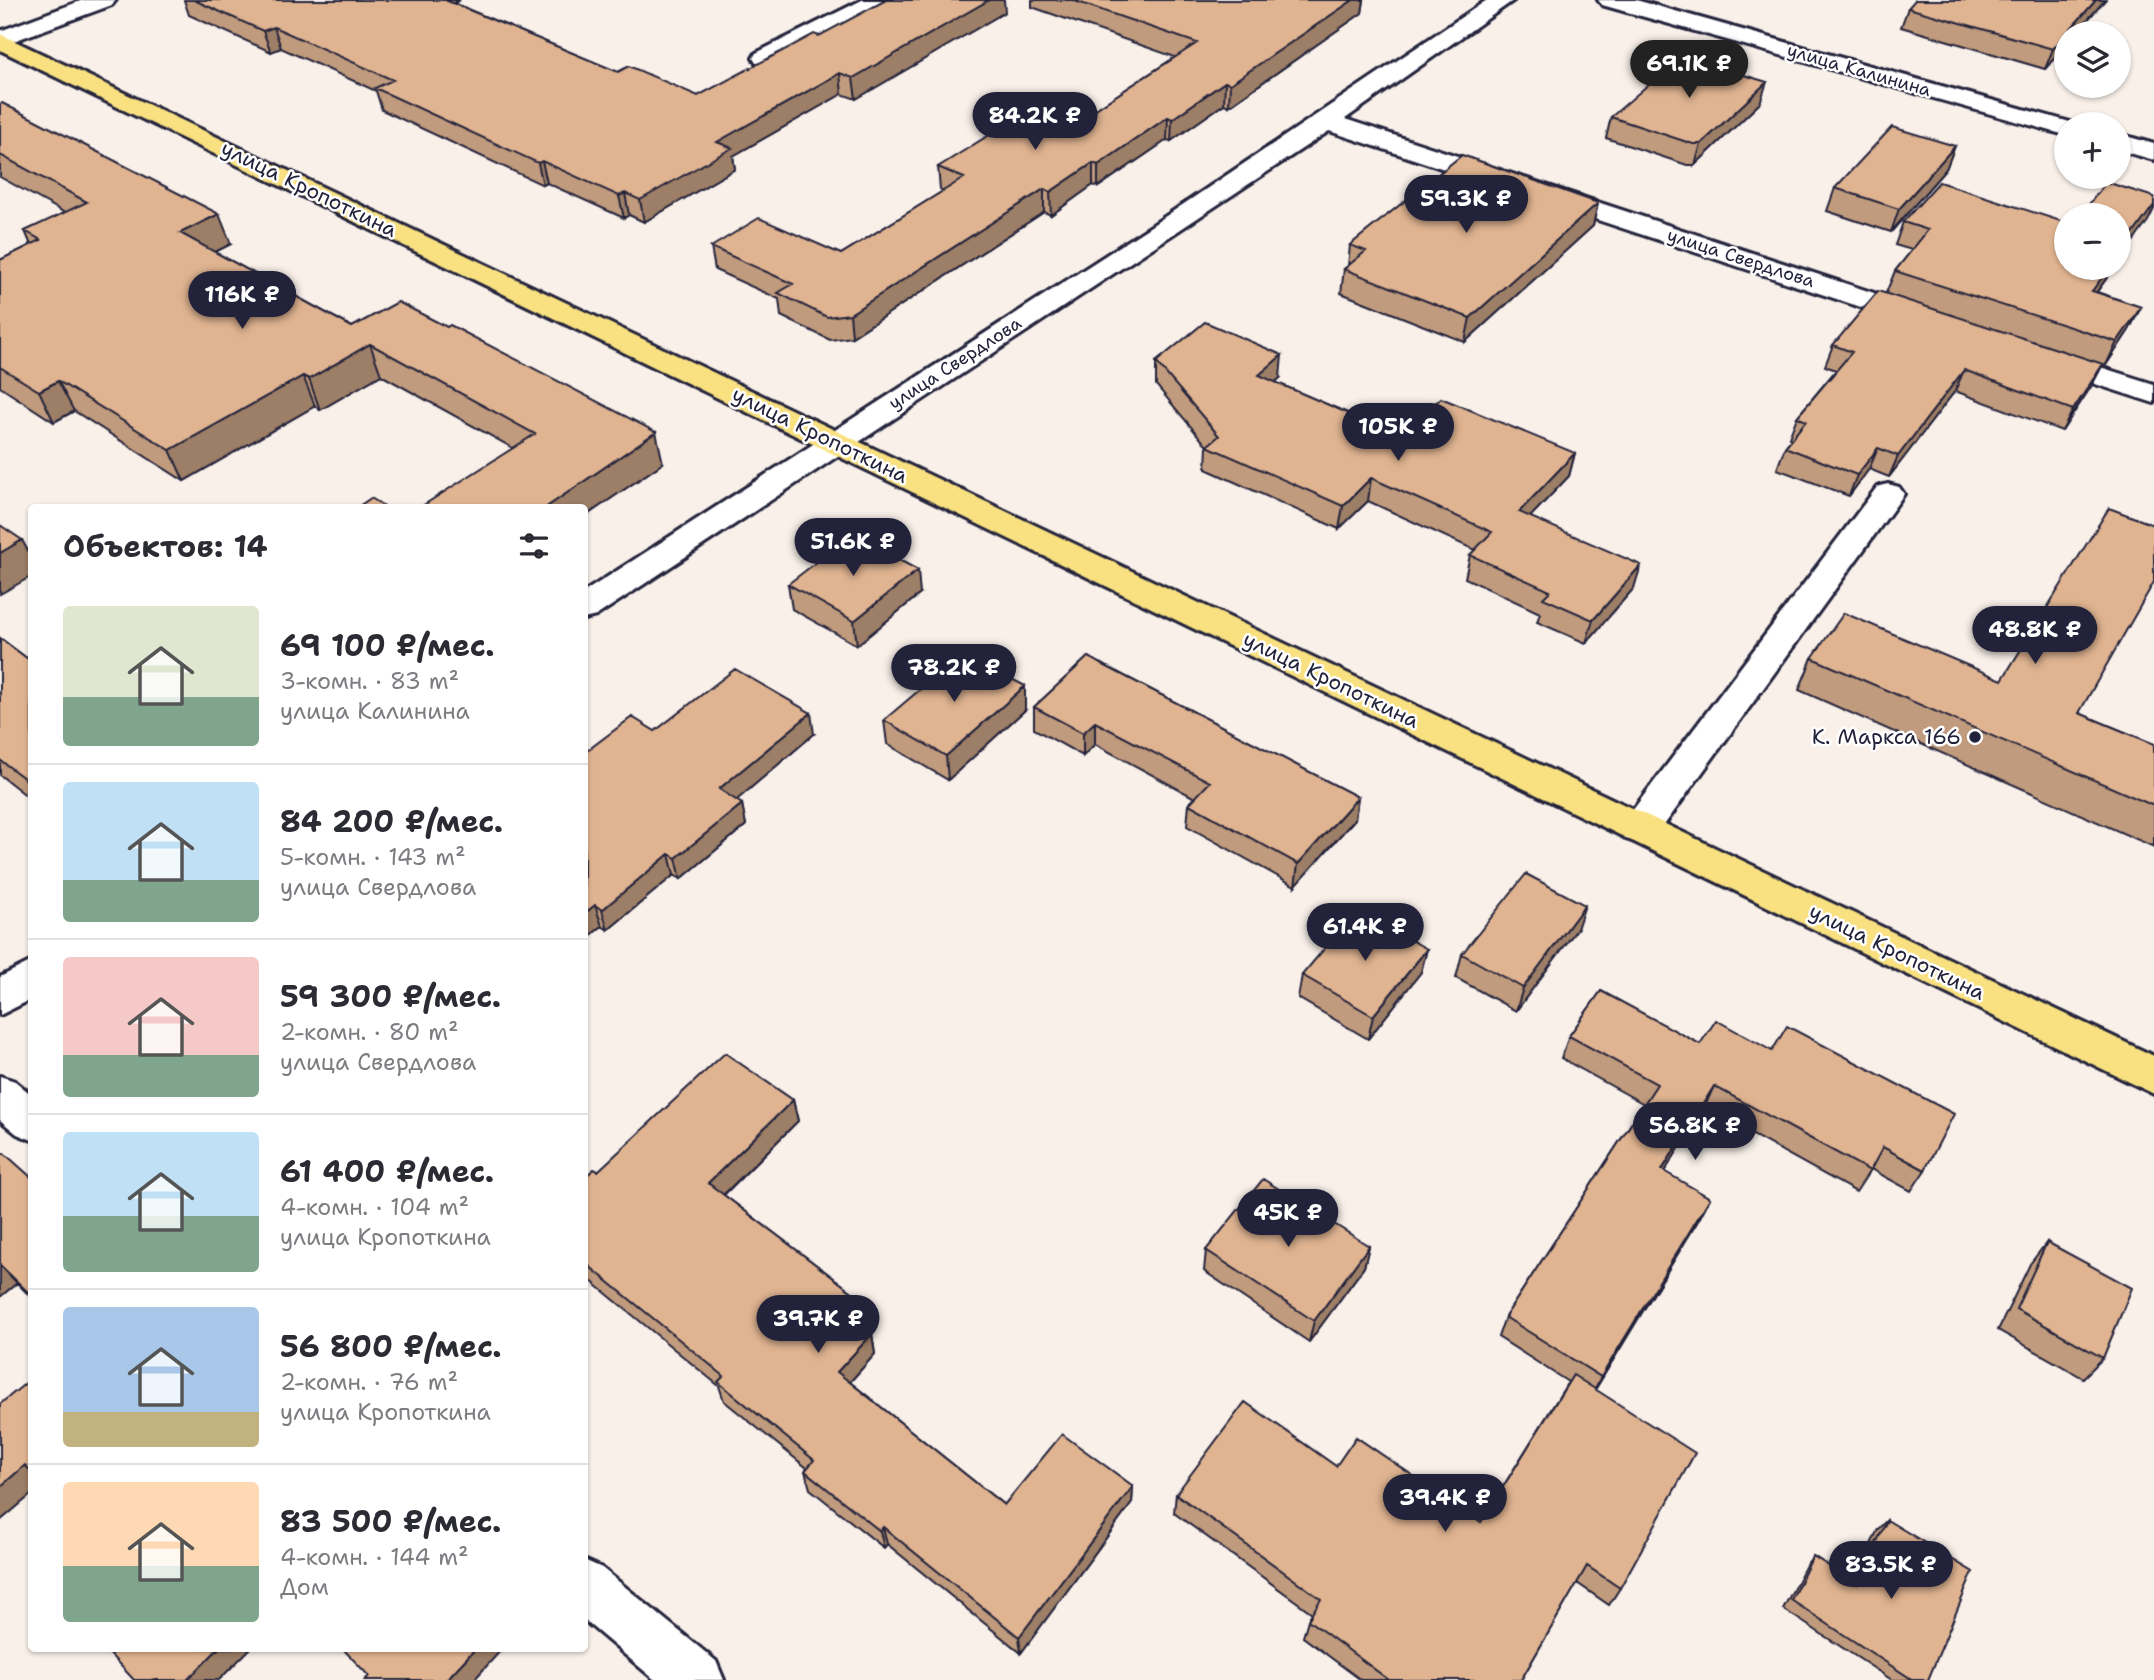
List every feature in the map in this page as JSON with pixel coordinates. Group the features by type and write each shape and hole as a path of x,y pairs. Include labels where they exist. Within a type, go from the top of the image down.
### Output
{"main road":[{"name":"улица Кропоткина","path":"0,40 2154,1076"}],"street":[{"path":"0,40 104,0"},
{"path":"765,58 880,0"},
{"name":"улица Свердлова","path":"588,605 834,442 1328,122 1502,0"},
{"name":"улица Калинина","path":"1610,0 2054,124"},
{"name":"улица Свердлова","path":"1328,122 1944,325"},
{"path":"2131,145 2154,152"},
{"path":"2023,351 2154,394"},
{"path":"1640,829 1888,494"},
{"path":"0,998 28,980"},
{"path":"0,1094 28,1118"},
{"path":"588,1589 697,1680"}],"building":[{"path":"194,0 445,0 618,72 629,66 698,96 814,34 819,36 886,0 989,0 853,78 840,73 717,142 732,148 640,200 625,193 619,196 542,161 538,163 375,88 393,80 274,27 263,31"},
{"path":"1072,0 1353,0 1230,84 1225,82 1098,165 1093,163 1050,192 1044,189 850,314 827,317 778,293 793,284 711,247 759,218 841,254 964,178 938,167 1013,120 1020,123 1034,114 1068,127 1197,43"},
{"path":"1915,0 2096,0 2078,21 2054,21 2053,49 1908,8"},
{"path":"1681,56 1767,82 1701,144 1693,144 1611,117"},
{"path":"0,104 219,214 180,233 352,327 398,302 447,327 450,325 656,432 551,504 425,504 535,434 370,344 309,379 303,376 170,450 58,381 39,391 0,367 0,260 41,240 25,231 87,202 0,155"},
{"path":"1892,127 1955,146 1899,209 1835,188"},
{"path":"1462,155 1598,203 1470,318 1344,269 1366,251 1350,245"},
{"path":"1939,182 2054,219 2054,280 2100,280 2092,291 2141,307 2117,342 1895,271 1928,230 1903,222"},
{"path":"2101,189 2128,189 2154,197 2154,205 2131,237 2131,203 2090,203"},
{"path":"1878,291 2103,364 2073,410 1964,370 1898,456 1878,448 1857,475 1785,447 1806,421 1797,417 1852,352 1833,345"},
{"path":"1205,322 1282,355 1259,375 1401,436 1441,398 1575,453 1519,512 1641,565 1593,620 1543,598 1550,591 1470,555 1492,532 1371,478 1343,506 1207,446 1219,436 1156,362"},
{"path":"371,498 381,504 362,504"},
{"path":"2109,508 2154,525 2154,582 2079,713 2154,744 2154,806 1812,658 1844,613 2002,680"},
{"path":"0,525 22,540 0,553"},
{"path":"852,535 918,570 854,621 788,584"},
{"path":"0,638 28,659 28,781 0,760"},
{"path":"963,653 1025,686 946,756 884,720"},
{"path":"1088,657 1358,797 1298,864 1189,804 1210,782 1095,722 1083,733 1034,707"},
{"path":"735,669 811,713 719,789 742,804 676,858 669,854 602,910 595,905 588,911 588,750 632,717 655,731"},
{"path":"1526,874 1585,905 1523,988 1462,954"},
{"path":"1357,910 1427,949 1373,1016 1302,975"},
{"path":"1601,991 1700,1044 1716,1020 1772,1051 1787,1026 1954,1114 1925,1170 1883,1147 1870,1171 1714,1086 1662,1170 1710,1198 1601,1377 1505,1317 1657,1084 1569,1036"},
{"path":"725,1053 793,1100 708,1183 864,1301 849,1317 872,1334 837,1372 1004,1505 1062,1434 1133,1486 1019,1637 883,1527 880,1531 805,1471 814,1460 718,1382 724,1376 588,1265 588,1174 594,1169 598,1171"},
{"path":"4,1153 28,1174 28,1292 0,1265 0,1156"},
{"path":"1263,1179 1369,1246 1314,1321 1206,1250"},
{"path":"2047,1242 2132,1288 2103,1358 2016,1309"},
{"path":"1573,1375 1695,1453 1620,1588 1587,1566 1521,1680 1389,1680 1308,1620 1321,1599 1176,1494 1245,1402 1336,1466 1356,1437 1481,1522"},
{"path":"28,1381 28,1468 25,1465 0,1487 0,1404"},
{"path":"1887,1520 1973,1572 1928,1680 1913,1680 1791,1600 1813,1556 1857,1584"},
{"path":"108,1652 215,1652 187,1680 134,1680"},
{"path":"346,1652 472,1652 446,1680 365,1680 369,1676"}],"place":[{"name":"К. Маркса 166","path":"1975,737"}]}
